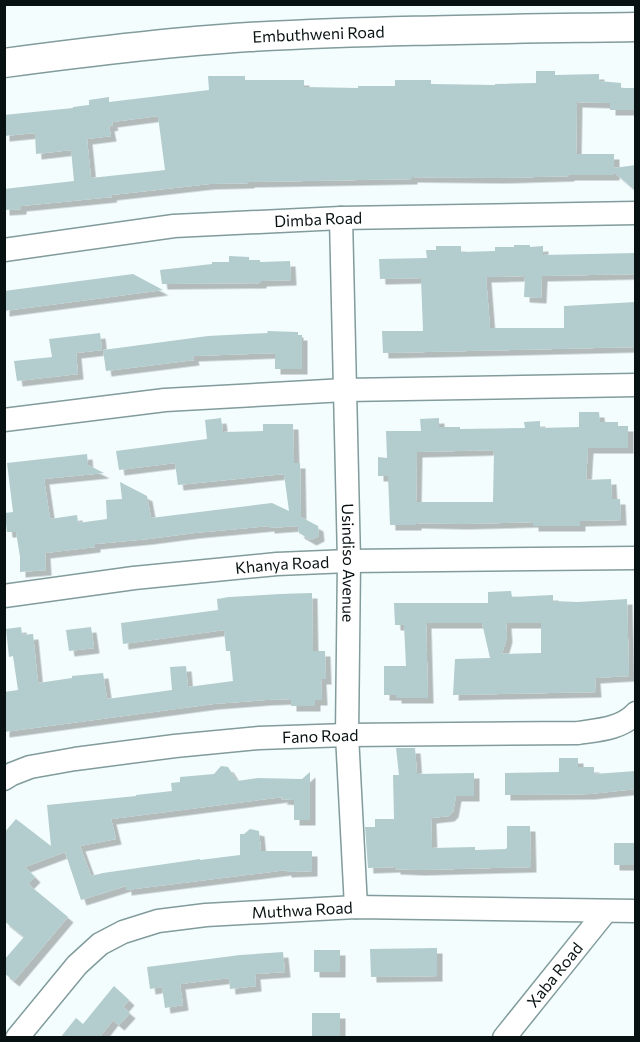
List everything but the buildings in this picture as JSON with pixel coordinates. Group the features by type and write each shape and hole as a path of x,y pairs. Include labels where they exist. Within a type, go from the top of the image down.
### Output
{"street":[{"name":"Embuthweni Road","path":"4,63 137,46 248,38 363,32 636,27"},
{"name":"Dimba Road","path":"4,250 174,226 341,218 636,213"},
{"name":"Usindiso Avenue","path":"341,218 349,561 347,735 356,907"},
{"path":"4,420 165,400 345,390 636,385"},
{"name":"Khanya Road","path":"4,596 134,578 277,564 636,558"},
{"name":"Fano Road","path":"4,779 30,767 175,746 259,738 347,735 578,733 611,728 636,713"},
{"name":"Muthwa Road","path":"17,1038 77,966 100,944 123,932 158,921 206,915 356,907 636,911"},
{"name":"Xaba Road","path":"504,1038 606,911"}]}
